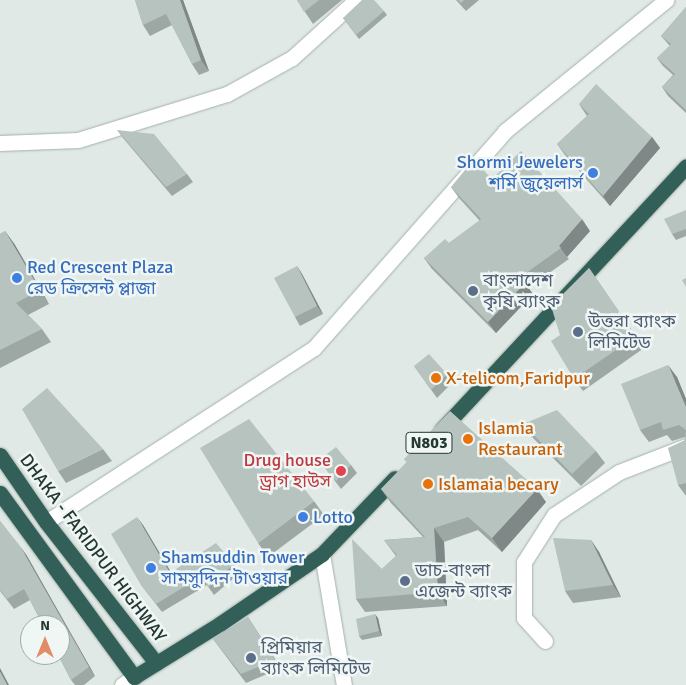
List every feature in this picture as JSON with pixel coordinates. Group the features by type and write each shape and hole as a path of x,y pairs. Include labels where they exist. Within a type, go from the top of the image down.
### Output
{"highway":[{"name":"N803","path":"431,441 684,173"},
{"name":"DHAKA - FARIDPUR HIGHWAY","path":"0,455 46,522 156,663"},
{"name":"DHAKA - FARIDPUR HIGHWAY","path":"0,493 128,681 221,623 322,554 403,469"}],"street":[{"path":"0,143 78,140 227,94 292,58 356,0"},
{"path":"46,522 314,348 504,131 666,0"},
{"path":"545,641 524,618 524,562 554,515 619,472 686,446"},
{"path":"322,554 344,685"}],"building":[{"path":"135,0 180,0 201,60 192,64 166,14 143,25"},
{"path":"297,0 319,0 304,12"},
{"path":"362,0 374,0 384,11 356,35 343,18"},
{"path":"686,7 686,110 662,87 675,74 657,58 671,44 661,36"},
{"path":"596,84 652,137 603,196 557,144 589,114 579,104"},
{"path":"117,130 154,134 187,174 166,187"},
{"path":"521,151 582,219 559,246 561,248 519,278 525,283 488,322 424,258 445,239 449,243 481,219 451,187 470,164 474,161 492,179"},
{"path":"686,210 686,229 672,234 664,219"},
{"name":"Red Crescent Plaza রেড ক্রিসেন্ট প্লাজা","path":"5,231 40,290 16,303 42,329 0,350 0,234"},
{"path":"297,266 317,306 295,317 274,278"},
{"path":"589,268 636,336 574,379 551,341 560,335 551,306"},
{"path":"686,278 686,287 682,280"},
{"name":"X-telicom,Faridpur","path":"429,354 447,374 431,390 414,366"},
{"path":"668,365 686,407 686,430 679,425 663,430 661,422 640,430 621,384"},
{"path":"47,388 103,449 58,471 22,409"},
{"path":"557,410 596,451 572,474 523,424"},
{"path":"450,411 537,489 492,538 468,517 434,528 438,592 356,599 352,539 382,569 397,555 384,540 425,537 381,489 407,462 404,459"},
{"path":"249,419 314,501 258,543 200,448"},
{"path":"686,431 686,483 678,485 668,448 685,440"},
{"path":"336,447 351,465 336,481 319,460"},
{"path":"137,517 170,573 216,543 234,564 208,587 202,576 156,604 141,585 111,534"},
{"path":"0,521 20,546 59,615 38,615 24,589 7,599 0,590"},
{"path":"553,538 591,540 613,585 565,591"},
{"path":"375,614 379,631 359,636 356,619"},
{"name":"প্রিমিয়ার ব্যাংক লিমিটেড","path":"248,617 275,660 241,674 213,639"},
{"path":"70,634 89,667 71,680 63,665 70,665"},
{"path":"0,672 7,685 0,685"}],"place":[{"name":"Shormi Jewelers শর্মি জুয়েলার্স","path":"593,173"},
{"name":"Red Crescent Plaza রেড ক্রিসেন্ট প্লাজা","path":"17,278"},
{"name":"বাংলাদেশ কৃষি ব্যাংক","path":"473,291"},
{"name":"উত্তরা ব্যাংক লিমিটেড","path":"578,332"},
{"name":"X-telicom,Faridpur","path":"436,378"},
{"name":"Islamia Restaurant","path":"468,439"},
{"name":"Drug house ড্রাগ হাউস","path":"341,471"},
{"name":"Islamaia becary","path":"428,484"},
{"name":"Lotto","path":"303,517"},
{"name":"Shamsuddin Tower সামসুদ্দিন টাওয়ার","path":"151,568"},
{"name":"ডাচ-বাংলা এজেন্ট ব্যাংক","path":"405,581"},
{"name":"প্রিমিয়ার ব্যাংক লিমিটেড","path":"251,658"}]}
